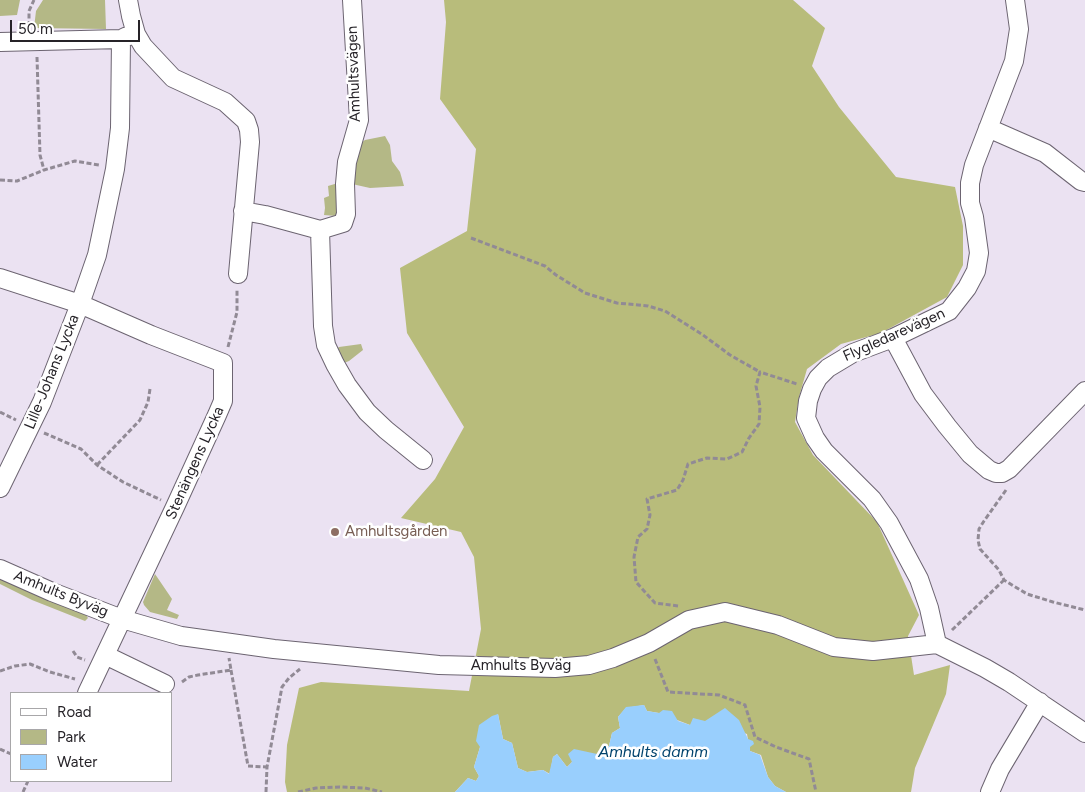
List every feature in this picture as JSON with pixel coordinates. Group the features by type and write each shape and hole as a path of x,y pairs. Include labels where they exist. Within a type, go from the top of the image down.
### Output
{"street":[{"path":"128,0 131,16 115,169 98,255 80,304 151,336 223,363"},
{"name":"Amhultsvägen","path":"320,230 343,222 346,214 345,184 347,162 359,120 352,0"},
{"name":"Flygledarevägen","path":"941,646 919,579 889,523 872,499 824,451 815,438 806,418 812,389 823,373 840,358 893,338 949,311 967,288 976,271 979,253 970,202 970,183 974,165 1014,61 1019,29 1015,0"},
{"path":"0,42 33,49 128,36 144,46 173,78 225,102 246,121 250,142 242,211 238,274"},
{"path":"988,128 1045,154 1085,182"},
{"path":"242,211 265,214 320,230 323,326 326,345 347,386 367,412 386,430 424,460"},
{"name":"Lille-Johans Lycka","path":"0,278 80,304 42,402 0,488"},
{"path":"893,338 923,394 970,454 990,470 1002,473 1009,469 1085,391"},
{"name":"Stenängens Lycka","path":"122,619 176,507 223,401 223,363"},
{"name":"Amhults Byväg","path":"0,569 52,592 122,619 181,636 274,649 446,665 555,668 589,665 613,658 649,643 685,622 725,612 778,625 834,647 873,652 941,646"},
{"name":"Amhults Byväg","path":"82,686 105,655 122,619"},
{"path":"941,646 985,668 1085,733"},
{"path":"105,655 171,684"},
{"path":"990,792 1000,769 1040,702"}],"path":[{"path":"34,0 29,11 40,154 44,170"},
{"path":"0,180 17,181 44,170 75,161 115,169"},
{"path":"471,238 545,266 585,293 618,303 648,306 665,312 703,335 730,355 760,372 812,389"},
{"path":"223,363 237,312 238,274"},
{"path":"685,622 679,606 654,603 636,582 634,557 638,537 647,529 650,515 647,499 677,490 683,480 688,464 707,458 727,459 742,452 759,424 760,407 756,386 760,372"},
{"path":"97,465 140,420 148,402 150,389"},
{"path":"30,428 81,450 97,465 123,482 176,507"},
{"path":"1002,473 1007,488 984,520 980,529 978,540 980,549 999,570 1004,580 1028,594 1085,610"},
{"path":"941,646 952,629 1004,580"},
{"path":"649,643 668,692 719,696 745,705 755,737 809,759 816,792"},
{"path":"73,651 77,657 85,661"},
{"path":"229,657 248,766 266,767"},
{"path":"0,672 14,666 30,664 82,686"},
{"path":"266,792 266,767 282,687 300,669 310,668"},
{"path":"171,684 189,677 231,670"},
{"path":"298,792 316,788 340,787 365,788 382,792"}],"green space":[{"path":"0,0 20,0 17,15 0,16"},
{"path":"43,0 105,0 106,29 34,28 36,11"},
{"path":"444,0 793,0 825,28 812,66 839,107 896,177 955,187 963,226 963,265 947,297 881,333 841,344 807,369 799,397 795,422 813,455 877,522 919,615 908,636 914,675 950,665 946,694 915,768 911,792 786,792 775,786 768,777 761,755 750,751 747,734 705,721 690,725 659,713 647,711 644,705 626,708 618,717 620,728 612,733 609,746 597,754 572,762 567,767 557,754 553,757 550,774 543,770 527,772 518,768 512,743 503,739 498,714 480,747 474,767 479,776 476,781 468,778 455,792 287,792 285,782 287,745 299,688 321,682 469,691 481,629 474,557 461,532 401,518 435,479 464,427 407,333 400,268 467,231 476,149 440,99 446,22"},
{"path":"385,136 390,145 392,161 400,172 404,186 370,188 352,184 351,175 361,143 365,140"},
{"path":"338,183 340,211 336,216 324,215 324,198 329,196 328,186"},
{"path":"361,344 363,350 344,363 337,349 339,347"},
{"path":"155,574 172,599 167,610 179,615 177,619 150,612 144,605 143,602"},
{"path":"0,579 86,615 88,618 85,621 32,600 0,584"}],"water":[{"name":"Amhults damm","path":"644,705 647,711 659,713 663,710 672,711 678,721 690,725 693,718 705,721 725,708 739,720 748,739 753,741 754,744 750,747 750,751 760,755 768,777 775,786 786,792 455,792 468,778 476,781 479,776 474,767 480,747 476,741 479,725 492,716 498,714 503,739 512,743 518,768 527,772 543,770 549,774 553,757 557,754 567,767 572,762 568,754 574,749 597,754 609,746 612,733 620,728 618,717 626,707"}],"place":[{"name":"Amhultsgården","path":"335,532"}]}
